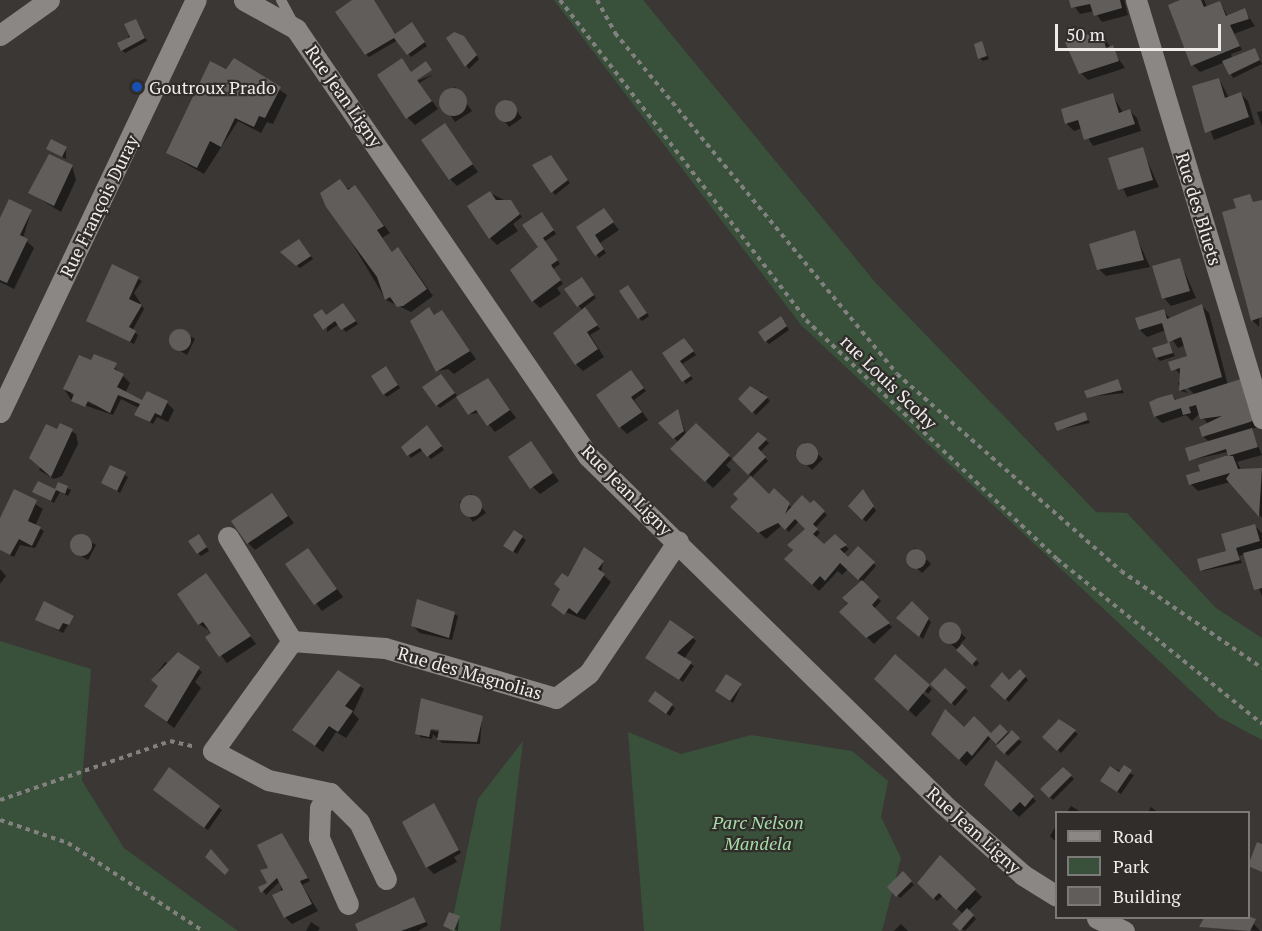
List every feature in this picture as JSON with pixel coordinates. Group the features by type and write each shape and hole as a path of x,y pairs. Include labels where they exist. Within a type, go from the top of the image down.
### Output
{"street":[{"path":"0,35 49,0"},
{"name":"Rue François Duray","path":"0,412 196,0"},
{"name":"Rue Jean Ligny","path":"244,0 296,29 588,456 678,541 942,803 1023,875 1055,895"},
{"name":"Rue des Bluets","path":"1136,0 1262,418"},
{"path":"228,537 292,641 213,751 268,780 330,794 359,822 386,879"},
{"name":"Rue des Magnolias","path":"292,641 385,648 556,698 589,674 678,541"},
{"path":"330,794 320,808 319,838 348,904"},
{"path":"1099,919 1124,931"}],"lane":[{"path":"281,0 296,29"}],"path":[{"name":"rue Louis Scohy","path":"560,0 806,320 1057,559 1262,724"},
{"path":"597,0 615,33 897,374 1121,571 1262,668"},
{"path":"0,800 170,741 213,751"},
{"path":"0,820 68,843 203,931"}],"green space":[{"path":"554,0 643,0 875,282 1096,512 1127,513 1216,608 1262,638 1262,740 1219,717 801,325"},
{"path":"0,641 91,669 82,781 124,848 238,931 0,931"},
{"name":"Parc Nelson Mandela","path":"628,732 681,754 751,735 852,751 888,781 881,817 901,858 882,931 644,931"},
{"path":"523,741 500,931 450,931 478,799"}],"building":[{"path":"352,0 374,0 395,34 412,22 425,42 407,55 394,38 365,55 335,12"},
{"path":"1069,0 1120,0 1122,8 1094,16 1090,4 1071,8"},
{"path":"1180,0 1201,0 1204,7 1220,1 1226,16 1245,8 1249,19 1230,25 1240,46 1191,66 1168,5"},
{"path":"136,19 145,38 121,51 117,43 130,37 124,24"},
{"path":"1101,30 1106,48 1113,45 1119,61 1079,74 1065,42"},
{"path":"454,32 464,36 477,55 465,67 446,38"},
{"path":"982,41 987,56 978,59 974,44"},
{"path":"1255,48 1260,60 1229,75 1222,61"},
{"path":"234,58 281,87 265,118 259,116 254,127 235,118 221,147 210,141 197,168 166,153 210,61 226,69"},
{"path":"402,58 411,72 426,61 432,70 417,80 432,101 406,119 377,75"},
{"path":"1219,78 1225,98 1241,92 1249,117 1205,133 1192,86"},
{"path":"453,88 463,92 467,102 463,112 453,116 443,112 439,102 443,92"},
{"path":"1113,93 1119,113 1130,109 1135,124 1084,140 1078,120 1065,124 1061,109"},
{"path":"506,100 514,103 517,111 514,119 506,122 498,119 495,111 498,103"},
{"path":"445,123 473,164 449,180 421,140"},
{"path":"51,139 67,147 62,157 46,149"},
{"path":"1143,147 1153,180 1118,190 1108,158"},
{"path":"49,154 73,165 54,206 28,193"},
{"path":"551,155 568,180 551,193 532,165"},
{"path":"340,179 348,190 355,185 384,226 377,230 392,252 398,247 427,289 403,306 397,307 390,297 385,300 377,277 326,207 320,193"},
{"path":"490,191 496,200 511,200 520,214 489,239 467,206"},
{"path":"1250,194 1253,202 1262,200 1262,317 1251,321 1222,212 1236,208 1233,199"},
{"path":"9,199 32,210 20,235 28,239 7,283 0,280 0,218"},
{"path":"604,208 614,222 595,235 604,249 595,256 576,227"},
{"path":"542,212 554,230 543,238 558,260 551,265 561,280 532,302 510,270 538,247 522,225"},
{"path":"1135,230 1144,260 1097,270 1089,244"},
{"path":"299,239 311,256 296,266 280,252"},
{"path":"1180,258 1190,291 1162,299 1152,266"},
{"path":"112,264 139,277 129,299 142,305 129,327 136,331 130,342 86,321"},
{"path":"582,277 594,295 577,307 564,289"},
{"path":"628,285 647,313 638,319 619,291"},
{"path":"343,303 356,321 341,330 335,321 323,330 313,315 322,309 326,315"},
{"path":"1202,304 1222,377 1179,391 1180,368 1171,371 1168,362 1187,356 1181,337 1169,342 1173,353 1156,358 1152,348 1168,343 1162,323 1139,330 1135,318 1164,309 1167,319"},
{"path":"429,307 434,315 442,310 470,351 436,372 410,321"},
{"path":"585,307 598,325 587,332 598,349 575,365 553,333"},
{"path":"781,316 787,326 765,342 758,332"},
{"path":"180,329 188,332 191,340 188,348 180,351 172,348 169,340 172,332"},
{"path":"684,338 694,351 680,361 691,376 682,382 662,353"},
{"path":"94,354 117,363 114,369 124,374 117,387 142,400 147,391 168,401 161,416 155,413 150,422 134,415 140,404 118,395 110,413 88,401 85,407 71,401 74,394 63,389 79,355 91,360"},
{"path":"386,366 398,385 383,395 371,376"},
{"path":"631,370 644,388 631,397 642,412 619,428 596,395"},
{"path":"441,374 455,393 436,406 422,387"},
{"path":"488,378 510,410 487,426 476,410 468,415 456,397"},
{"path":"1244,378 1257,418 1250,422 1202,437 1199,427 1222,416 1200,419 1196,405 1189,407 1191,413 1183,415 1181,408 1154,417 1149,402 1158,398 1172,394 1175,400"},
{"path":"1118,379 1122,390 1087,398 1084,391"},
{"path":"750,386 768,397 752,413 738,399"},
{"path":"678,409 684,431 673,439 658,423"},
{"path":"1085,412 1088,420 1057,431 1054,423"},
{"path":"60,423 73,429 51,477 29,458 46,424 57,429"},
{"path":"696,423 730,455 705,482 670,449"},
{"path":"427,425 442,446 427,457 420,448 407,456 401,447"},
{"path":"1252,428 1258,447 1228,456 1226,449 1189,461 1185,448"},
{"path":"758,432 767,439 758,448 766,457 748,475 732,459"},
{"path":"531,441 553,473 530,489 508,457"},
{"path":"807,443 815,446 818,454 815,462 807,465 799,462 796,454 799,446"},
{"path":"1225,456 1233,456 1238,469 1262,468 1259,517 1226,479 1230,473 1189,485 1186,475 1200,471 1198,465"},
{"path":"110,465 126,472 117,491 101,483"},
{"path":"751,476 769,494 774,488 790,503 785,514 802,495 810,503 814,500 825,511 813,524 818,529 813,534 824,544 835,534 847,545 840,549 848,557 858,546 875,562 858,580 840,563 825,581 820,576 812,585 784,559 793,550 787,545 805,529 795,519 785,530 778,523 758,533 730,507 738,499 733,494"},
{"path":"38,481 55,489 58,482 68,486 65,494 56,490 51,501 32,492"},
{"path":"14,489 37,500 28,521 41,527 32,546 19,539 10,555 0,550 0,518"},
{"path":"863,489 874,506 862,520 848,506"},
{"path":"272,493 288,516 247,544 231,521"},
{"path":"471,495 479,498 482,506 479,514 471,517 463,514 460,506 463,498"},
{"path":"1255,524 1260,541 1236,548 1240,560 1200,571 1197,559 1226,551 1221,534"},
{"path":"514,530 523,536 513,552 503,546"},
{"path":"81,534 91,541 92,545 85,555 81,556 71,549 70,545 77,535"},
{"path":"199,534 207,547 197,554 188,541"},
{"path":"584,547 604,561 598,569 605,574 577,614 569,608 564,615 551,605 560,589 554,584 562,573 568,577"},
{"path":"308,548 337,589 314,605 285,564"},
{"path":"1262,548 1262,588 1254,590 1243,553"},
{"path":"916,549 923,552 926,559 923,566 916,569 909,566 906,559 909,552"},
{"path":"206,573 251,636 219,657 205,637 211,633 203,622 198,625 177,594"},
{"path":"862,580 879,597 872,605 890,623 866,638 839,612 848,603 842,598"},
{"path":"417,599 455,612 449,638 411,626"},
{"path":"44,601 74,616 69,625 63,623 59,630 35,620"},
{"path":"912,601 929,618 919,637 896,618"},
{"path":"670,620 694,637 677,653 692,662 679,680 645,658"},
{"path":"950,622 958,625 961,633 958,641 950,644 942,641 939,633 942,625"},
{"path":"962,644 977,659 972,665 956,650"},
{"path":"178,652 200,667 167,722 144,706 158,686 151,680"},
{"path":"895,654 930,685 908,711 874,679"},
{"path":"945,668 966,687 951,704 930,684"},
{"path":"1020,669 1026,676 1005,700 990,686 1002,672 1009,680"},
{"path":"338,670 361,685 345,706 353,711 338,732 329,726 315,746 292,730"},
{"path":"726,674 742,684 730,701 715,691"},
{"path":"655,691 673,704 666,714 648,701"},
{"path":"421,698 483,716 477,742 437,740 439,730 431,729 429,737 415,734"},
{"path":"945,709 964,727 974,716 991,733 1000,724 1008,732 996,744 988,736 972,756 967,751 959,760 931,734"},
{"path":"1059,719 1076,730 1057,751 1042,737"},
{"path":"1012,730 1020,738 1004,754 996,746"},
{"path":"996,760 1034,796 1025,807 1020,802 1011,811 984,785"},
{"path":"1124,765 1132,770 1117,792 1100,781 1110,766 1119,772"},
{"path":"169,767 220,806 204,828 153,790"},
{"path":"1063,767 1072,775 1049,798 1040,789"},
{"path":"434,803 459,850 426,868 402,822"},
{"path":"282,833 308,878 300,881 312,904 284,918 272,895 283,890 277,878 261,893 258,887 267,883 260,870 268,868 257,845"},
{"path":"1257,842 1262,844 1262,872 1250,867"},
{"path":"211,849 229,870 225,875 205,857"},
{"path":"940,855 976,889 956,910 939,893 933,899 917,883"},
{"path":"903,871 912,881 896,897 887,887"},
{"path":"414,897 426,922 401,931 358,931 355,924"},
{"path":"967,908 974,915 960,931 952,924"},
{"path":"449,912 460,916 454,931 443,926"},
{"path":"1250,917 1256,919 1250,931 1199,927 1203,919 1250,919"}],"place":[{"name":"Goutroux Prado","path":"137,87"}]}
